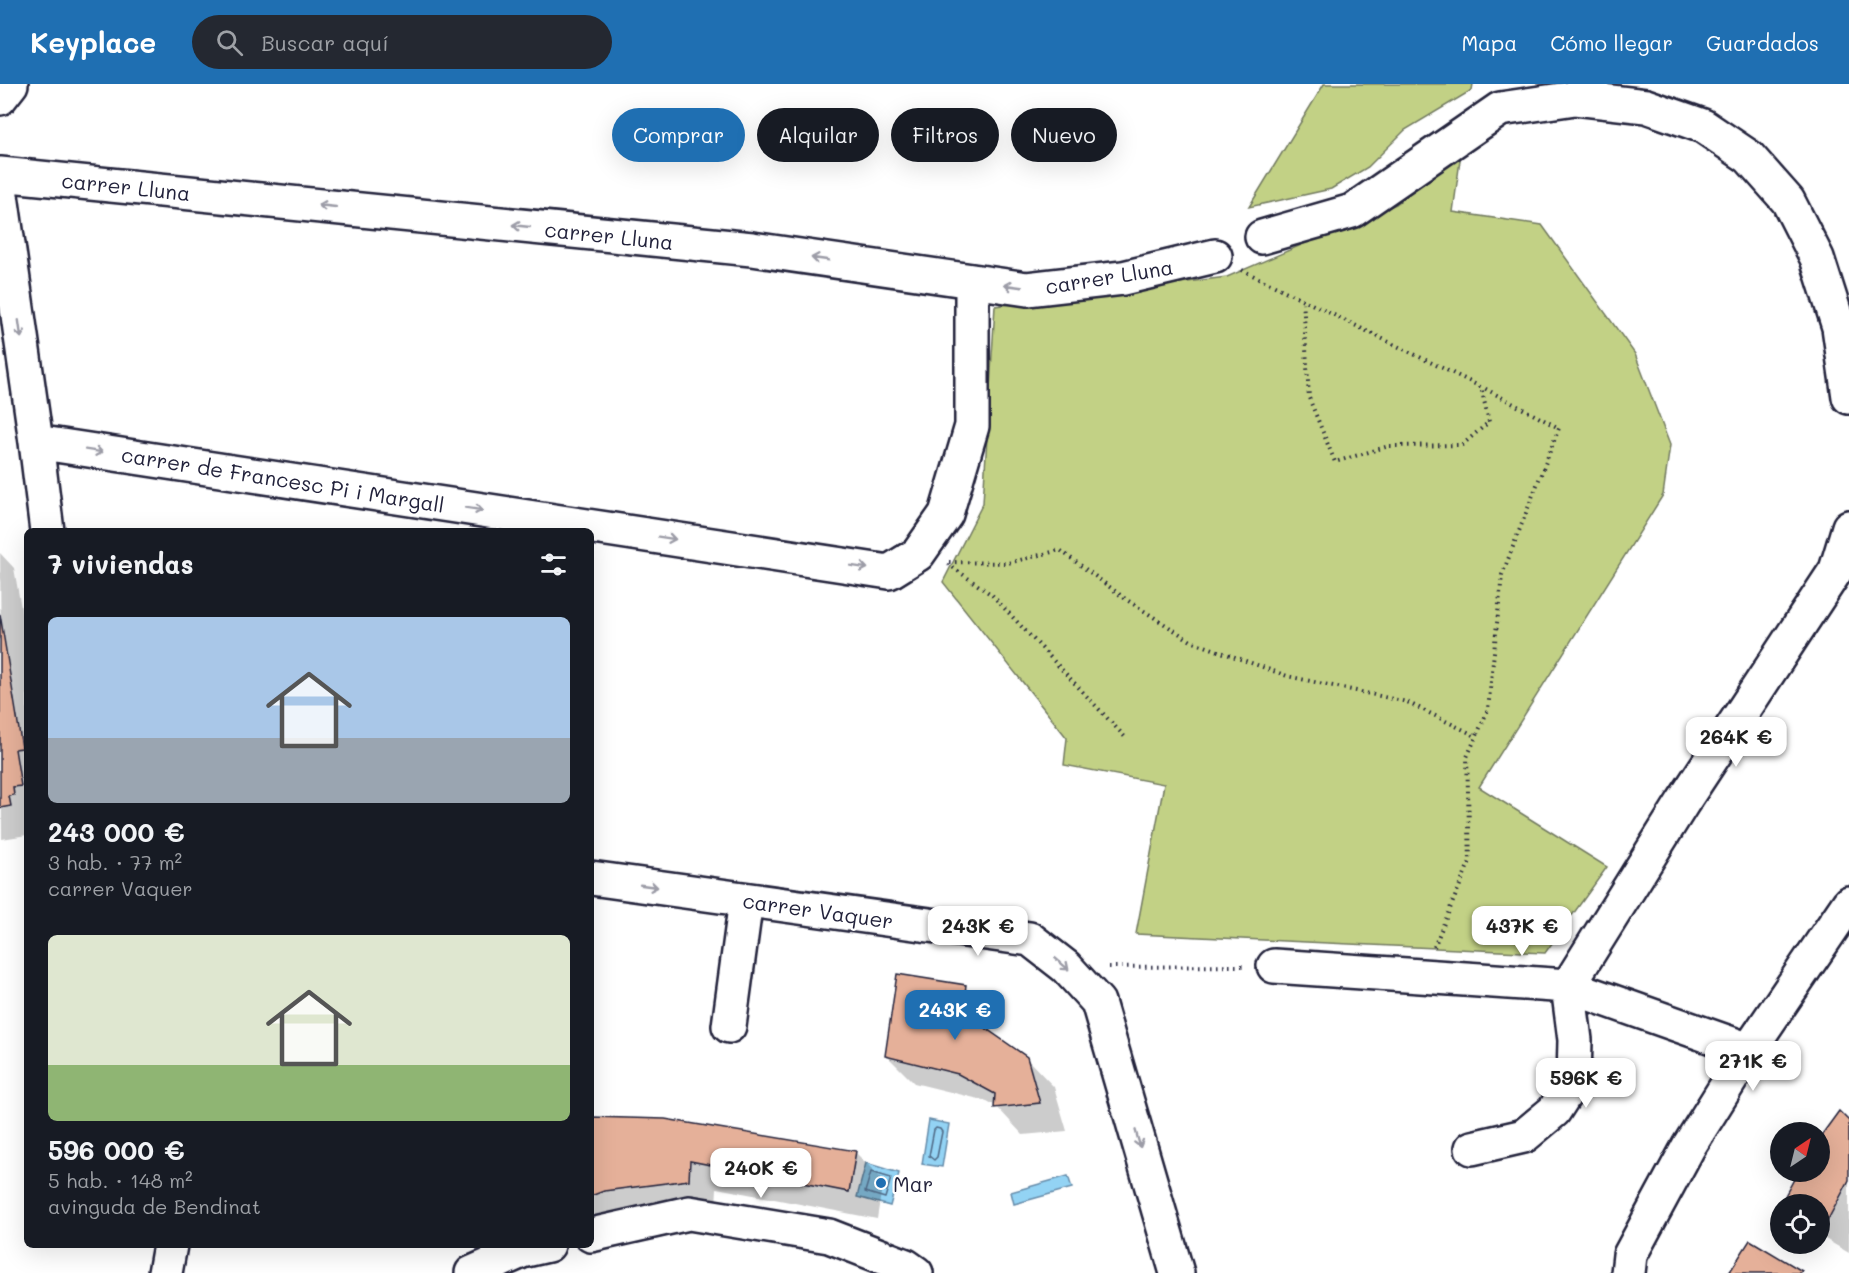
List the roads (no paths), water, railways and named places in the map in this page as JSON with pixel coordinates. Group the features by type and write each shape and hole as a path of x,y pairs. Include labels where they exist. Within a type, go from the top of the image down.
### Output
{"street":[{"path":"0,98 11,84"},
{"path":"1262,237 1352,210 1500,109 1575,99 1646,106 1702,126 1749,157 1788,201 1817,258 1839,327 1849,397"},
{"name":"carrer Lluna","path":"0,174 752,249 1027,289 1123,278 1215,256"},
{"path":"0,188 47,528"},
{"name":"carrer de Francesc Pi i Margall","path":"36,442 889,572 918,554 946,513 972,426 972,281"},
{"path":"1472,1148 1524,1136 1554,1111 1574,1080 1575,1040 1568,986 1683,802 1836,570 1849,527"},
{"name":"carrer Vaquer","path":"594,878 1030,939 1066,967 1098,1002 1177,1273"},
{"path":"729,1026 746,900"},
{"path":"1628,1273 1630,1255 1689,1146 1749,1050 1849,903"},
{"path":"1274,966 1568,986 1749,1050"},
{"path":"594,1234 689,1213 829,1236 906,1266 916,1273"},
{"path":"165,1273 169,1248"},
{"path":"472,1273 522,1251 535,1248"}],"water":[{"path":"929,1120 949,1124 942,1167 922,1164"},
{"path":"866,1163 899,1173 890,1206 857,1197"},
{"path":"1068,1176 1072,1188 1014,1204 1011,1192"}],"place":[{"name":"Mar","path":"881,1183"}]}
